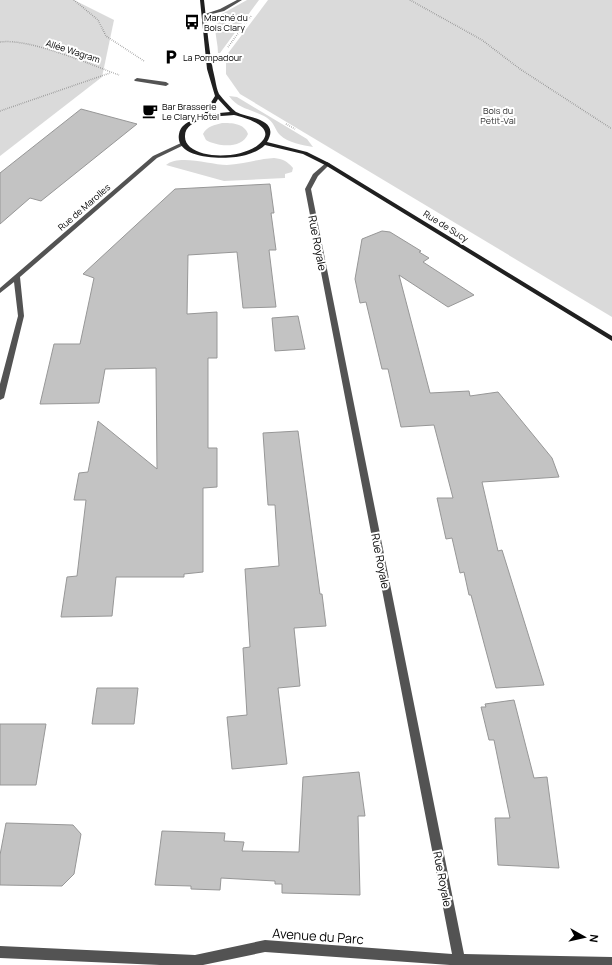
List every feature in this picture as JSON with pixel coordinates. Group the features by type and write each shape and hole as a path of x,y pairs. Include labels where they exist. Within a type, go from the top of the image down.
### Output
{"main road":[{"path":"202,0 210,69 217,96 234,113"},
{"path":"206,116 217,96"},
{"path":"234,113 261,122 267,129 268,136 264,143 245,154 216,157 191,150 183,144 180,137 182,130 188,124 206,116 234,113"},
{"name":"Rue de Sucy","path":"264,143 306,153 327,164 612,339"}],"street":[{"path":"204,15 222,10 240,0"},
{"path":"137,80 166,84"},
{"name":"Rue de Marolles","path":"0,291 17,278 155,156 183,144"},
{"name":"Rue Royale","path":"327,164 315,175 308,189 460,963"},
{"path":"0,398 21,316 17,278"},
{"name":"Avenue du Parc","path":"0,952 195,961 265,946 460,963 612,963"}],"path":[{"path":"74,0 98,20 106,36 144,59 147,64"},
{"path":"410,0 482,40 520,69 612,129"},
{"path":"226,50 254,12"},
{"name":"Allée Wagram","path":"0,42 8,41 26,44 105,69 120,76 138,77 137,80"},
{"path":"0,111 111,73"}],"green space":[{"path":"0,0 74,0 114,20 102,77 0,156"},
{"path":"247,0 259,0 220,53 218,53 215,28 217,19 220,15"},
{"name":"Bois du Petit-Val","path":"268,0 612,0 612,317 240,94 226,74 226,56"},
{"path":"229,96 237,97 307,139 313,147 283,138 268,119 236,104"},
{"path":"222,123 241,126 248,134 241,142 229,145 217,144 206,140 203,134 207,129 211,126"},
{"path":"274,158 285,161 293,168 292,172 285,174 285,178 224,181 166,165 179,160 227,165"}],"building":[{"path":"81,109 137,124 41,201 30,198 0,224 0,173"},
{"path":"270,184 274,213 271,213 276,250 269,250 276,307 243,308 237,252 188,255 187,314 217,312 217,358 208,358 208,448 217,448 217,487 203,488 203,572 184,574 184,577 116,577 112,616 61,617 67,577 77,576 86,500 74,500 79,473 88,472 98,421 157,469 156,368 105,369 99,403 40,404 54,344 80,344 94,278 83,274 175,189"},
{"path":"382,231 390,232 421,251 419,252 429,258 423,262 474,295 448,307 399,275 430,393 469,391 470,396 498,392 552,458 559,477 482,482 498,551 502,550 544,685 496,688 471,595 469,595 464,572 460,573 452,538 446,539 437,498 453,498 434,425 401,427 388,369 382,369 366,302 360,303 355,279 362,239"},
{"path":"298,316 305,349 275,351 272,318"},
{"path":"298,431 320,594 322,594 326,626 294,628 300,686 278,688 287,764 232,769 227,717 247,715 243,648 250,647 245,569 279,566 275,505 268,505 263,433"},
{"path":"97,688 138,688 134,724 92,724"},
{"path":"514,700 534,778 547,777 559,868 498,865 495,818 510,818 494,740 489,740 481,707 486,707 485,704"},
{"path":"0,724 46,724 36,785 0,785"},
{"path":"359,772 365,816 358,816 360,895 282,893 282,884 275,884 275,881 221,878 220,890 191,889 191,886 155,885 162,831 225,833 224,841 244,842 242,851 299,852 303,777"},
{"path":"6,823 73,825 81,834 74,874 62,886 0,885 0,855"}],"place":[{"name":"Marché du Bois Clary","path":"192,22"},
{"name":"La Pompadour","path":"171,57"},
{"name":"Bar Brasserie Le Clary Hotel","path":"150,111"}]}
